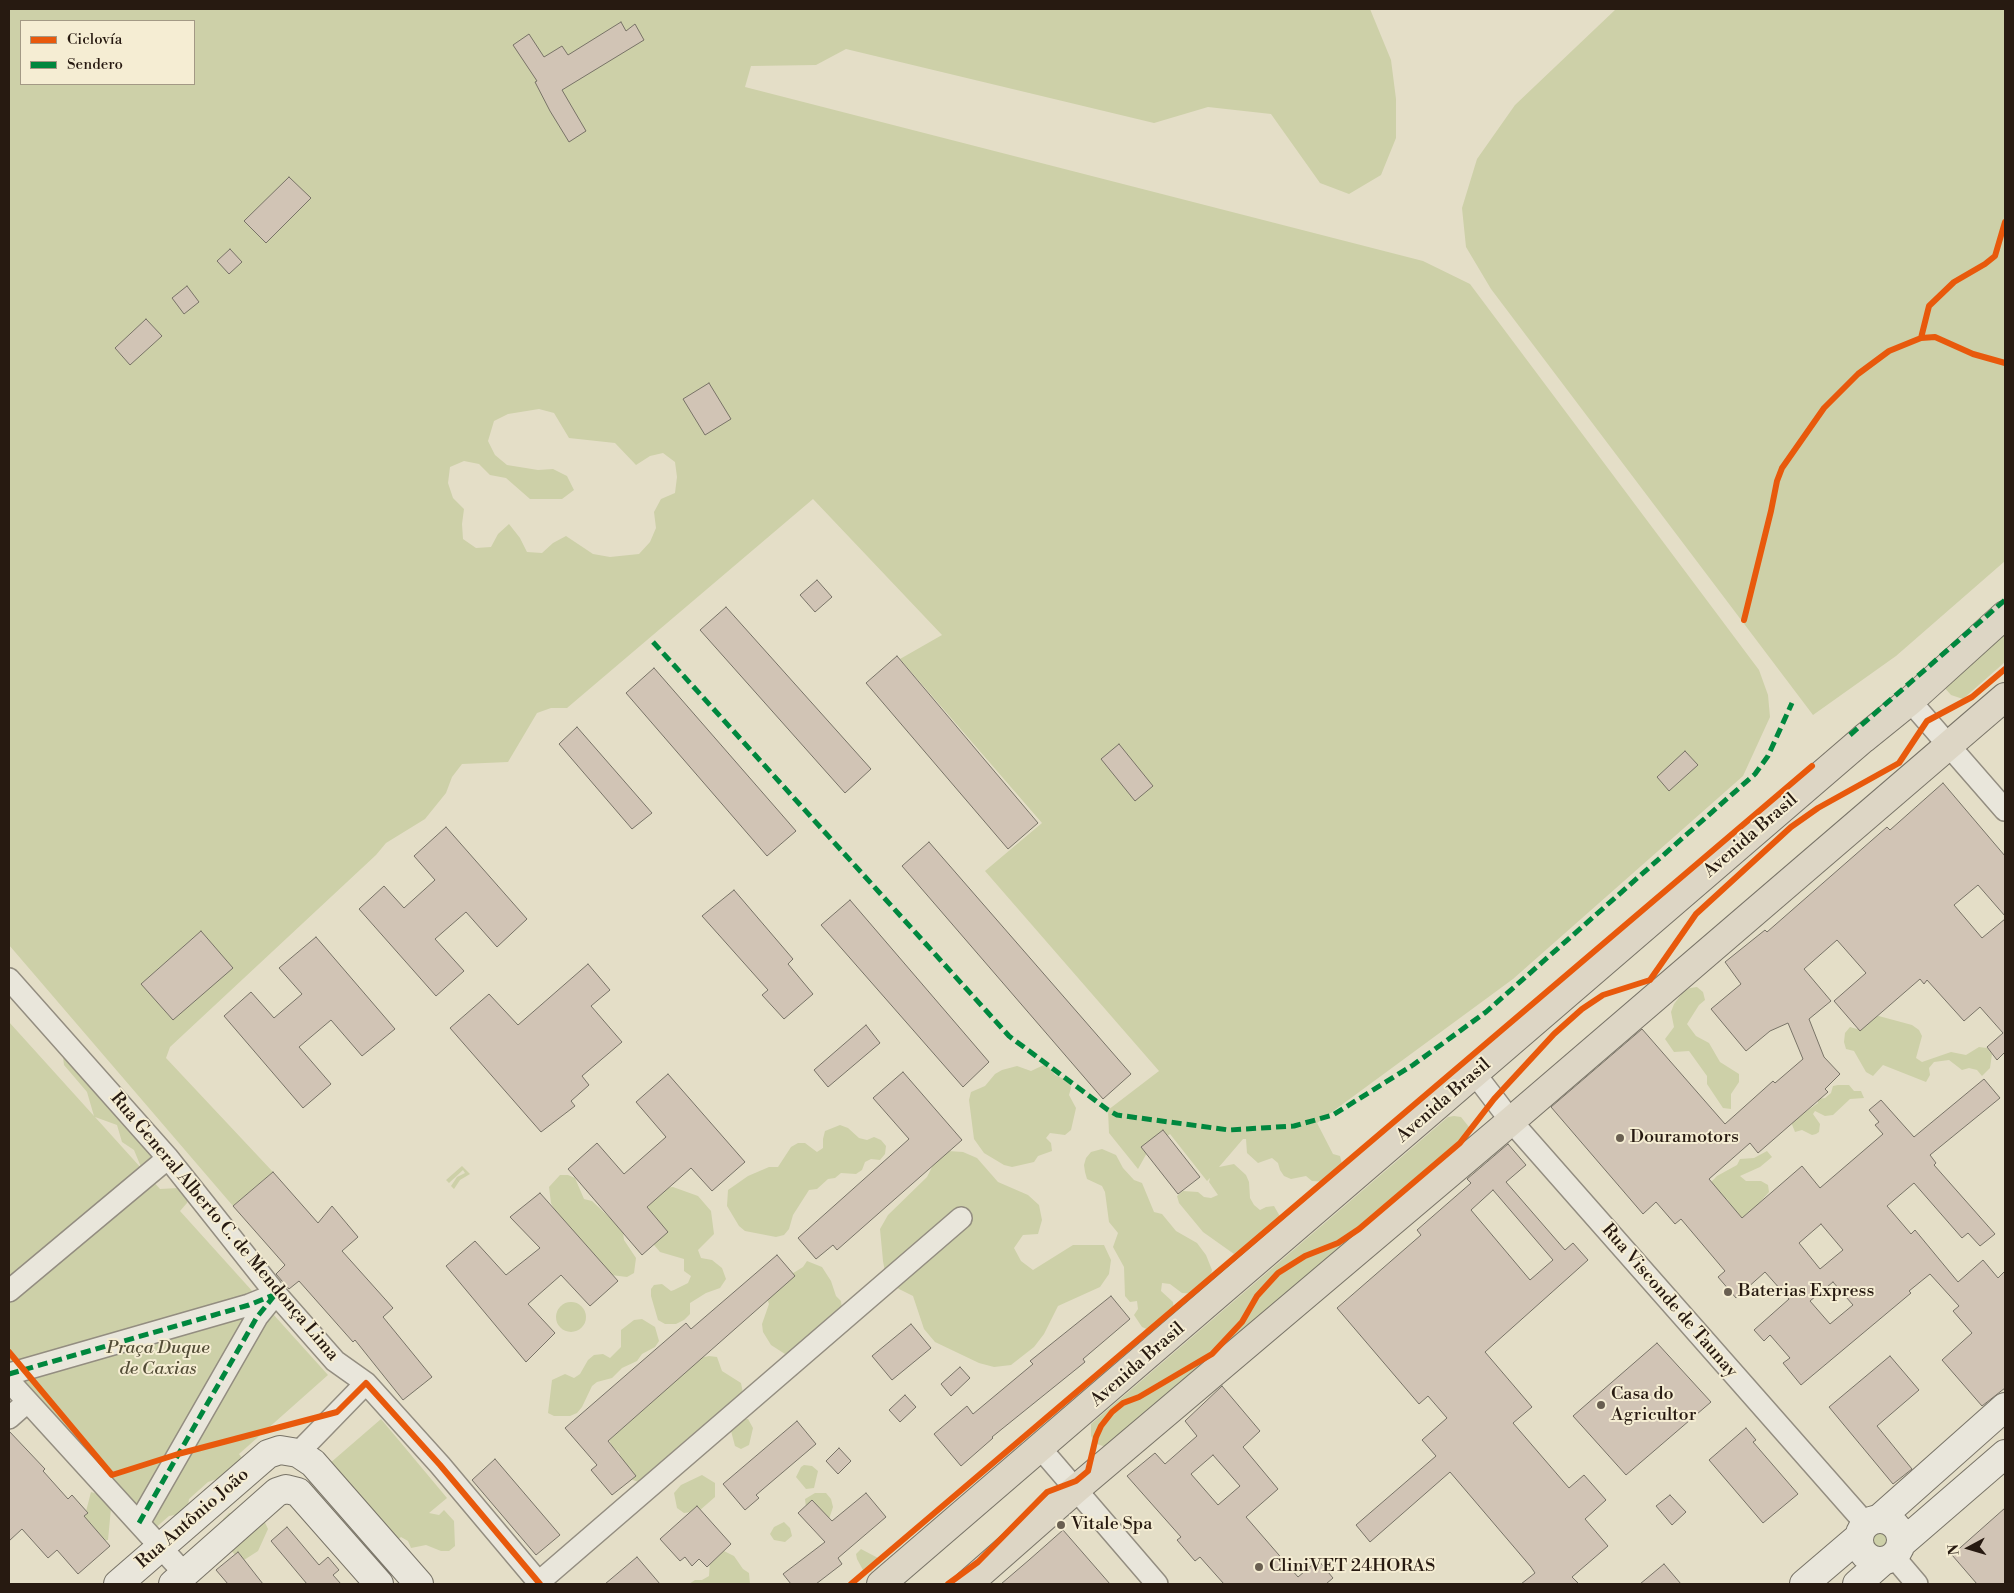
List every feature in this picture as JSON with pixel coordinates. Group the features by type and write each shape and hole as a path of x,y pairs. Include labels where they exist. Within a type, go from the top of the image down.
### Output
{"main road":[{"name":"Avenida Brasil","path":"881,1584 1041,1449 1863,739 1910,701 2005,615"},
{"path":"968,1584 1076,1489 1511,1121 2005,697"},
{"path":"1804,1584 2005,1407"},
{"path":"1960,1446 1983,1473"},
{"name":"Rua Antônio João","path":"118,1584 268,1454 280,1450 298,1453"},
{"path":"298,1453 313,1463 419,1584"},
{"path":"1857,1584 2005,1454"},
{"name":"Rua Antônio João","path":"179,1579 277,1492 286,1489 298,1492 379,1584"},
{"path":"1868,1526 1889,1520 1896,1526 1901,1534 1893,1554"},
{"path":"1868,1526 1860,1547 1865,1555 1873,1560 1893,1554"}],"street":[{"path":"1910,701 2005,810"},
{"name":"Rua General Alberto C. de Mendonça Lima","path":"9,979 168,1158 276,1294 335,1361 366,1383 440,1465 539,1583"},
{"name":"Rua Visconde de Taunay","path":"1475,1074 1511,1121 1868,1526"},
{"path":"9,1291 168,1158"},
{"path":"539,1583 960,1218"},
{"path":"9,1374 249,1305 276,1294"},
{"path":"140,1523 257,1317 276,1294"},
{"path":"9,1381 26,1402 140,1523 160,1548 179,1579"},
{"path":"298,1453 366,1383"},
{"path":"9,1418 26,1402"},
{"path":"1041,1449 1157,1584"},
{"path":"1893,1554 1917,1584"}],"green space":[{"path":"9,9 1370,9 1391,60 1396,99 1396,138 1381,175 1349,194 1320,183 1271,114 1208,107 1154,123 846,49 816,65 751,66 745,87 1423,261 1470,284 1759,670 1768,695 1770,717 1743,776 1513,979 1317,1123 1333,1154 1340,1156 1342,1164 1340,1172 1328,1182 1312,1181 1306,1176 1291,1179 1284,1176 1278,1163 1272,1158 1258,1163 1247,1153 1246,1139 1243,1139 1219,1167 1234,1164 1246,1175 1249,1182 1250,1198 1254,1205 1260,1210 1274,1206 1282,1220 1276,1235 1247,1245 1234,1254 1203,1232 1179,1203 1177,1196 1183,1191 1198,1192 1204,1197 1211,1198 1218,1195 1209,1182 1210,1178 1207,1181 1170,1134 1148,1151 1138,1169 1109,1133 1108,1110 1159,1071 985,871 1042,823 900,659 942,635 813,499 567,708 551,708 537,713 508,762 462,764 452,777 446,793 425,819 386,843 376,855 170,1047 166,1058 273,1172 233,1206 9,945","holes":["539,409 554,413 569,438 615,443 636,465 650,456 663,453 675,462 677,477 675,493 661,499 654,512 656,528 650,542 639,554 610,557 593,554 566,536 553,543 542,553 527,552 520,538 509,524 498,534 491,547 476,548 463,539 464,509 453,498 448,483 450,467 464,461 479,464 490,475 506,478 530,499 562,499 574,490 567,476 553,469 538,470 507,465 495,455 488,441 494,421 508,414"]},
{"path":"1616,9 2005,9 2005,561 1896,656 1813,715 1491,289 1466,247 1462,208 1477,159 1515,105"},
{"path":"2005,615 2005,662 1963,699 1951,695 1943,686"},
{"path":"1697,987 1703,992 1705,1000 1699,1005 1687,1024 1696,1036 1709,1043 1720,1062 1739,1074 1739,1082 1731,1094 1731,1109 1723,1108 1707,1084 1707,1076 1689,1051 1674,1052 1665,1039 1674,1027 1671,1012 1674,1004 1683,992"},
{"path":"1875,1015 1912,1025 1919,1030 1922,1036 1916,1058 1922,1062 1951,1052 1966,1055 1979,1047 1987,1048 1992,1054 1990,1068 1982,1076 1977,1070 1969,1068 1962,1070 1949,1060 1934,1062 1929,1068 1930,1075 1926,1082 1883,1065 1873,1076 1866,1072 1854,1051 1846,1049 1844,1042 1845,1033 1850,1027 1857,1029"},
{"name":"Praça Duque de Caxias","path":"9,1022 94,1116 87,1092 64,1065 63,1057 73,1053 162,1153 141,1167 134,1150 122,1142 117,1125 95,1117 160,1189 178,1188 188,1196 187,1203 180,1211 328,1375 239,1454 245,1462 238,1472 208,1482 189,1499 187,1513 169,1516 153,1530 35,1409 36,1394 28,1385 16,1389 9,1374"},
{"path":"1046,1064 1055,1075 1069,1081 1071,1088 1069,1095 1076,1108 1071,1130 1065,1135 1050,1133 1046,1138 1051,1143 1052,1151 1038,1156 1034,1162 1012,1167 1004,1165 984,1153 974,1139 969,1100 971,1092 985,1086 995,1074 1002,1070 1017,1066 1031,1071"},
{"path":"1849,1085 1854,1091 1861,1091 1864,1098 1850,1099 1833,1115 1825,1116 1815,1111 1813,1114 1820,1124 1819,1132 1816,1134 1812,1135 1802,1130 1795,1132 1791,1122 1818,1103 1818,1099 1825,1098 1831,1093 1833,1086"},
{"path":"1448,1117 1461,1117 1469,1127 1469,1140 1106,1447 1097,1444 1091,1436 1091,1424"},
{"path":"840,1125 848,1128 859,1138 867,1140 874,1137 881,1140 886,1146 885,1154 880,1160 871,1159 865,1162 862,1170 856,1174 841,1173 835,1178 828,1179 817,1189 809,1190 793,1215 789,1229 784,1235 776,1237 745,1231 739,1226 727,1206 728,1190 748,1176 769,1167 778,1167 791,1147 798,1143 805,1143 817,1152 823,1148 825,1131"},
{"path":"1102,1149 1116,1155 1123,1168 1134,1180 1142,1183 1154,1212 1162,1214 1176,1231 1197,1243 1206,1255 1212,1270 1209,1285 1197,1294 1182,1293 1170,1284 1162,1283 1161,1291 1173,1302 1175,1317 1168,1321 1160,1320 1149,1330 1142,1327 1134,1315 1138,1309 1137,1301 1130,1302 1125,1296 1124,1267 1113,1247 1118,1233 1109,1222 1105,1192 1102,1186 1087,1179 1085,1172 1086,1158 1091,1152"},
{"path":"948,1151 963,1152 977,1158 998,1182 1028,1195 1039,1205 1042,1220 1038,1234 1023,1235 1014,1248 1021,1261 1033,1270 1073,1245 1104,1245 1111,1260 1109,1274 1100,1287 1058,1306 1044,1334 1034,1347 1011,1365 994,1367 979,1363 935,1342 924,1329 913,1296 899,1289 886,1277 880,1229 888,1215 927,1177 934,1163"},
{"path":"1767,1151 1772,1157 1760,1167 1740,1176 1746,1181 1761,1181 1768,1185 1769,1192 1747,1217 1739,1218 1727,1199 1720,1200 1712,1189 1712,1181 1717,1176 1737,1165 1740,1159 1754,1158"},
{"path":"462,1166 470,1174 460,1180 454,1189 451,1186 457,1177 465,1173 463,1170 449,1183 446,1180"},
{"path":"560,1175 568,1175 575,1178 584,1199 592,1201 609,1217 616,1219 623,1232 624,1240 636,1258 634,1273 627,1277 611,1275 555,1211 551,1203 549,1187"},
{"path":"673,1187 698,1196 711,1211 714,1234 698,1250 701,1258 712,1260 722,1268 726,1279 720,1288 706,1293 690,1303 690,1314 684,1320 676,1324 665,1324 658,1320 651,1296 651,1289 654,1285 662,1284 671,1291 688,1283 691,1276 684,1271 684,1259 660,1252 649,1239 647,1209 652,1198 664,1188"},
{"path":"807,1261 822,1267 831,1281 836,1296 841,1301 842,1309 793,1354 785,1354 771,1345 763,1332 762,1324 769,1304 766,1296 769,1288 803,1267"},
{"path":"571,1302 582,1306 586,1317 582,1328 571,1332 560,1328 556,1317 560,1306"},
{"path":"642,1319 655,1327 659,1341 655,1347 642,1354 637,1361 622,1368 612,1378 597,1382 592,1386 577,1413 570,1416 554,1416 548,1413 552,1380 565,1374 574,1378 580,1374 588,1360 594,1355 603,1354 610,1358 621,1347 621,1330 634,1320"},
{"path":"717,1357 722,1371 741,1383 744,1398 689,1449 675,1450 672,1465 641,1483 633,1480 627,1475 619,1452 613,1448 609,1440 700,1358"},
{"path":"381,1419 447,1498 429,1513 439,1515 444,1510 454,1521 455,1546 449,1551 441,1551 426,1545 411,1548 408,1541 401,1537 395,1542 329,1464"},
{"path":"739,1419 748,1419 753,1428 749,1445 741,1449 735,1446 731,1431 731,1425"},
{"path":"804,1465 812,1466 818,1471 814,1488 806,1489 796,1477"},
{"path":"702,1475 715,1483 715,1497 699,1511 684,1513 677,1508 674,1493 681,1485"},
{"path":"91,1492 104,1496 111,1508 108,1540 99,1541 83,1523"},
{"path":"815,1493 826,1493 831,1499 833,1507 828,1522 806,1507 805,1499"},
{"path":"253,1511 261,1514 268,1529 258,1551 244,1560 237,1557 227,1546 221,1526 223,1519 229,1513"},
{"path":"784,1522 790,1528 792,1536 785,1542 774,1540 770,1534 774,1527"},
{"path":"1880,1528 1888,1531 1891,1539 1888,1547 1880,1550 1872,1547 1869,1539 1872,1531"},
{"path":"720,1549 734,1556 743,1569 749,1573 750,1584 689,1584 709,1576 710,1561"},
{"path":"861,1549 878,1558 879,1562 871,1572 864,1572 857,1559 856,1554"}],"building":[{"path":"621,22 626,31 635,24 644,40 562,90 586,131 569,142 550,111 535,82 537,81 513,45 529,34 544,57 562,46 568,55"},
{"path":"289,177 311,198 266,243 244,221"},
{"path":"230,249 242,262 229,274 217,261"},
{"path":"187,286 199,302 184,314 172,298"},
{"path":"146,319 162,336 130,365 115,348"},
{"path":"709,383 731,419 705,435 683,399"},
{"path":"817,580 832,597 815,612 800,595"},
{"path":"726,607 871,769 845,793 700,630"},
{"path":"897,656 1038,823 1008,849 866,683"},
{"path":"654,668 796,831 767,856 626,693"},
{"path":"577,727 652,813 632,829 559,744"},
{"path":"1119,744 1153,786 1135,801 1101,759"},
{"path":"1685,751 1698,765 1669,791 1657,777"},
{"path":"1943,783 2005,856 2005,916 1978,885 1954,905 1982,938 2005,919 2005,1052 1997,1060 1987,1047 2003,1033 1980,1007 1964,1021 1927,980 1924,984 1920,979 1860,1031 1834,1001 1866,973 1837,940 1804,969 1831,1001 1809,1019 1824,1057 1840,1074 1825,1089 1828,1092 1758,1153 1750,1143 1709,1179 1742,1218 1802,1166 1820,1188 1883,1134 1875,1125 1879,1122 1869,1110 1881,1100 1914,1137 1984,1079 2000,1098 1930,1155 1936,1163 1934,1165 1995,1234 1980,1246 1968,1233 1962,1238 1914,1183 1887,1206 1911,1234 1915,1230 1958,1282 1983,1260 1998,1278 2005,1271 2005,1388 1982,1406 1942,1360 1972,1333 1953,1311 1959,1306 1930,1274 1909,1291 1911,1293 1801,1385 1783,1363 1790,1358 1770,1335 1764,1341 1754,1330 1789,1299 1765,1272 1736,1298 1718,1277 1725,1271 1681,1219 1675,1224 1656,1202 1643,1214 1551,1107 1642,1029 1725,1124 1773,1081 1775,1083 1803,1059 1788,1023 1770,1031 1746,1051 1711,1009 1741,984 1725,962 1765,930 1767,932 1887,827 1890,830","holes":["1821,1224 1843,1250 1820,1269 1799,1243","1833,1282 1853,1305 1830,1324 1810,1301"]},
{"path":"446,827 527,919 497,947 466,912 435,939 464,971 436,996 359,909 384,886 404,908 435,880 414,856"},
{"path":"929,842 1131,1074 1103,1099 902,866"},
{"path":"734,890 793,959 788,964 813,994 784,1019 762,995 768,990 702,916"},
{"path":"850,900 989,1062 963,1087 821,925"},
{"path":"201,931 233,968 173,1020 141,984"},
{"path":"316,937 395,1029 362,1056 331,1020 299,1047 331,1084 303,1108 224,1016 251,992 274,1018 302,994 279,968"},
{"path":"588,964 610,990 591,1006 622,1042 582,1076 589,1085 571,1101 575,1106 541,1132 450,1028 489,994 518,1025"},
{"path":"866,1025 880,1043 828,1087 814,1070"},
{"path":"903,1072 962,1140 837,1250 833,1245 816,1259 798,1238 909,1139 873,1098"},
{"path":"668,1074 745,1162 712,1191 691,1168 647,1207 668,1232 642,1255 568,1169 597,1143 624,1174 666,1137 636,1102"},
{"path":"1163,1130 1200,1177 1178,1194 1141,1147"},
{"path":"1508,1144 1526,1165 1506,1182 1565,1250 1573,1243 1588,1260 1485,1352 1532,1407 1513,1423 1569,1488 1584,1475 1606,1500 1585,1519 1608,1546 1572,1577 1579,1584 1521,1584 1535,1573 1450,1472 1370,1542 1356,1525 1436,1456 1422,1440 1447,1418 1428,1396 1419,1404 1337,1308 1421,1235 1417,1230 1471,1183 1467,1179","holes":["1493,1190 1553,1260 1530,1280 1471,1210"]},
{"path":"273,1172 318,1223 332,1206 358,1237 342,1251 393,1308 383,1317 432,1377 403,1400 355,1340 353,1342 299,1281 289,1289 276,1274 285,1265 233,1206"},
{"path":"540,1193 618,1281 590,1306 561,1275 528,1304 555,1333 526,1362 446,1266 475,1241 506,1275 540,1248 510,1217"},
{"path":"777,1255 795,1276 608,1441 636,1476 612,1495 591,1470 597,1465 565,1428 686,1323 691,1329"},
{"path":"1111,1296 1130,1319 1083,1359 1085,1362 992,1437 961,1466 934,1434 967,1406 973,1414 1033,1364 1030,1361"},
{"path":"911,1324 931,1348 892,1380 872,1356"},
{"path":"1657,1343 1711,1402 1626,1475 1573,1416"},
{"path":"1890,1356 1919,1390 1877,1426 1912,1469 1893,1484 1829,1407"},
{"path":"960,1367 970,1378 951,1396 941,1384"},
{"path":"1222,1386 1260,1431 1243,1447 1278,1489 1246,1517 1298,1577 1318,1560 1333,1578 1326,1584 1224,1584 1200,1557 1195,1561 1177,1540 1181,1537 1127,1476 1155,1453 1165,1464 1197,1436 1185,1421","holes":["1213,1455 1240,1486 1218,1505 1191,1474"]},
{"path":"905,1395 916,1407 900,1422 889,1410"},
{"path":"797,1421 816,1444 756,1495 759,1498 745,1510 723,1484"},
{"path":"1746,1428 1756,1440 1753,1442 1798,1494 1763,1523 1709,1460"},
{"path":"9,1431 45,1469 43,1471 68,1499 72,1495 88,1513 84,1516 110,1546 78,1574 57,1550 48,1558 22,1529 9,1541"},
{"path":"839,1448 851,1461 838,1474 826,1461"},
{"path":"495,1459 560,1535 536,1555 472,1480"},
{"path":"866,1493 886,1517 838,1558 842,1564 816,1584 791,1584 783,1574 825,1542 798,1513 812,1500 832,1521"},
{"path":"1670,1495 1686,1512 1672,1525 1656,1506"},
{"path":"697,1506 731,1544 707,1567 699,1559 692,1566 685,1557 680,1561 660,1539"},
{"path":"2005,1508 2005,1584 1977,1584 1952,1555"},
{"path":"287,1527 319,1565 328,1557 339,1570 333,1575 341,1584 307,1584 271,1541"},
{"path":"1063,1530 1110,1584 1001,1584 1029,1560"},
{"path":"238,1552 263,1584 228,1584 216,1570"},
{"path":"637,1557 660,1584 605,1584"},
{"path":"1664,1564 1681,1584 1640,1584"}],"marked path":[{"path":"1850,735 2005,600"},
{"path":"653,642 1009,1036 1117,1115 1229,1130 1294,1126 1333,1115 1413,1065 1486,1012 1755,774 1768,756 1792,703"},
{"path":"9,1374 249,1305 276,1294"},
{"path":"139,1523 257,1317 274,1296"}],"cycle path":[{"path":"1921,338 1929,306 1954,282 1995,256 2005,222"},
{"path":"1744,620 1777,481 1782,468 1824,408 1858,374 1889,351 1921,338 1935,337 1973,354 2005,363"},
{"path":"948,1584 978,1562 1047,1492 1076,1481 1088,1471 1096,1437 1101,1426 1112,1412 1123,1403 1139,1397 1212,1354 1242,1322 1257,1296 1278,1273 1305,1256 1338,1243 1359,1229 1460,1143 1494,1099 1554,1034 1582,1009 1603,995 1650,980 1696,914 1791,827 1818,808 1899,763 1927,721 1972,697 2005,669"},
{"path":"851,1584 1812,766"},
{"path":"9,1352 112,1475 178,1454 337,1412 366,1383 440,1465 540,1584"}],"place":[{"name":"Douramotors","path":"1620,1138"},
{"name":"Baterias Express","path":"1728,1292"},
{"name":"Casa do Agricultor","path":"1601,1405"},
{"name":"Vitale Spa","path":"1061,1525"},
{"name":"CliniVET 24HORAS","path":"1259,1567"}]}
